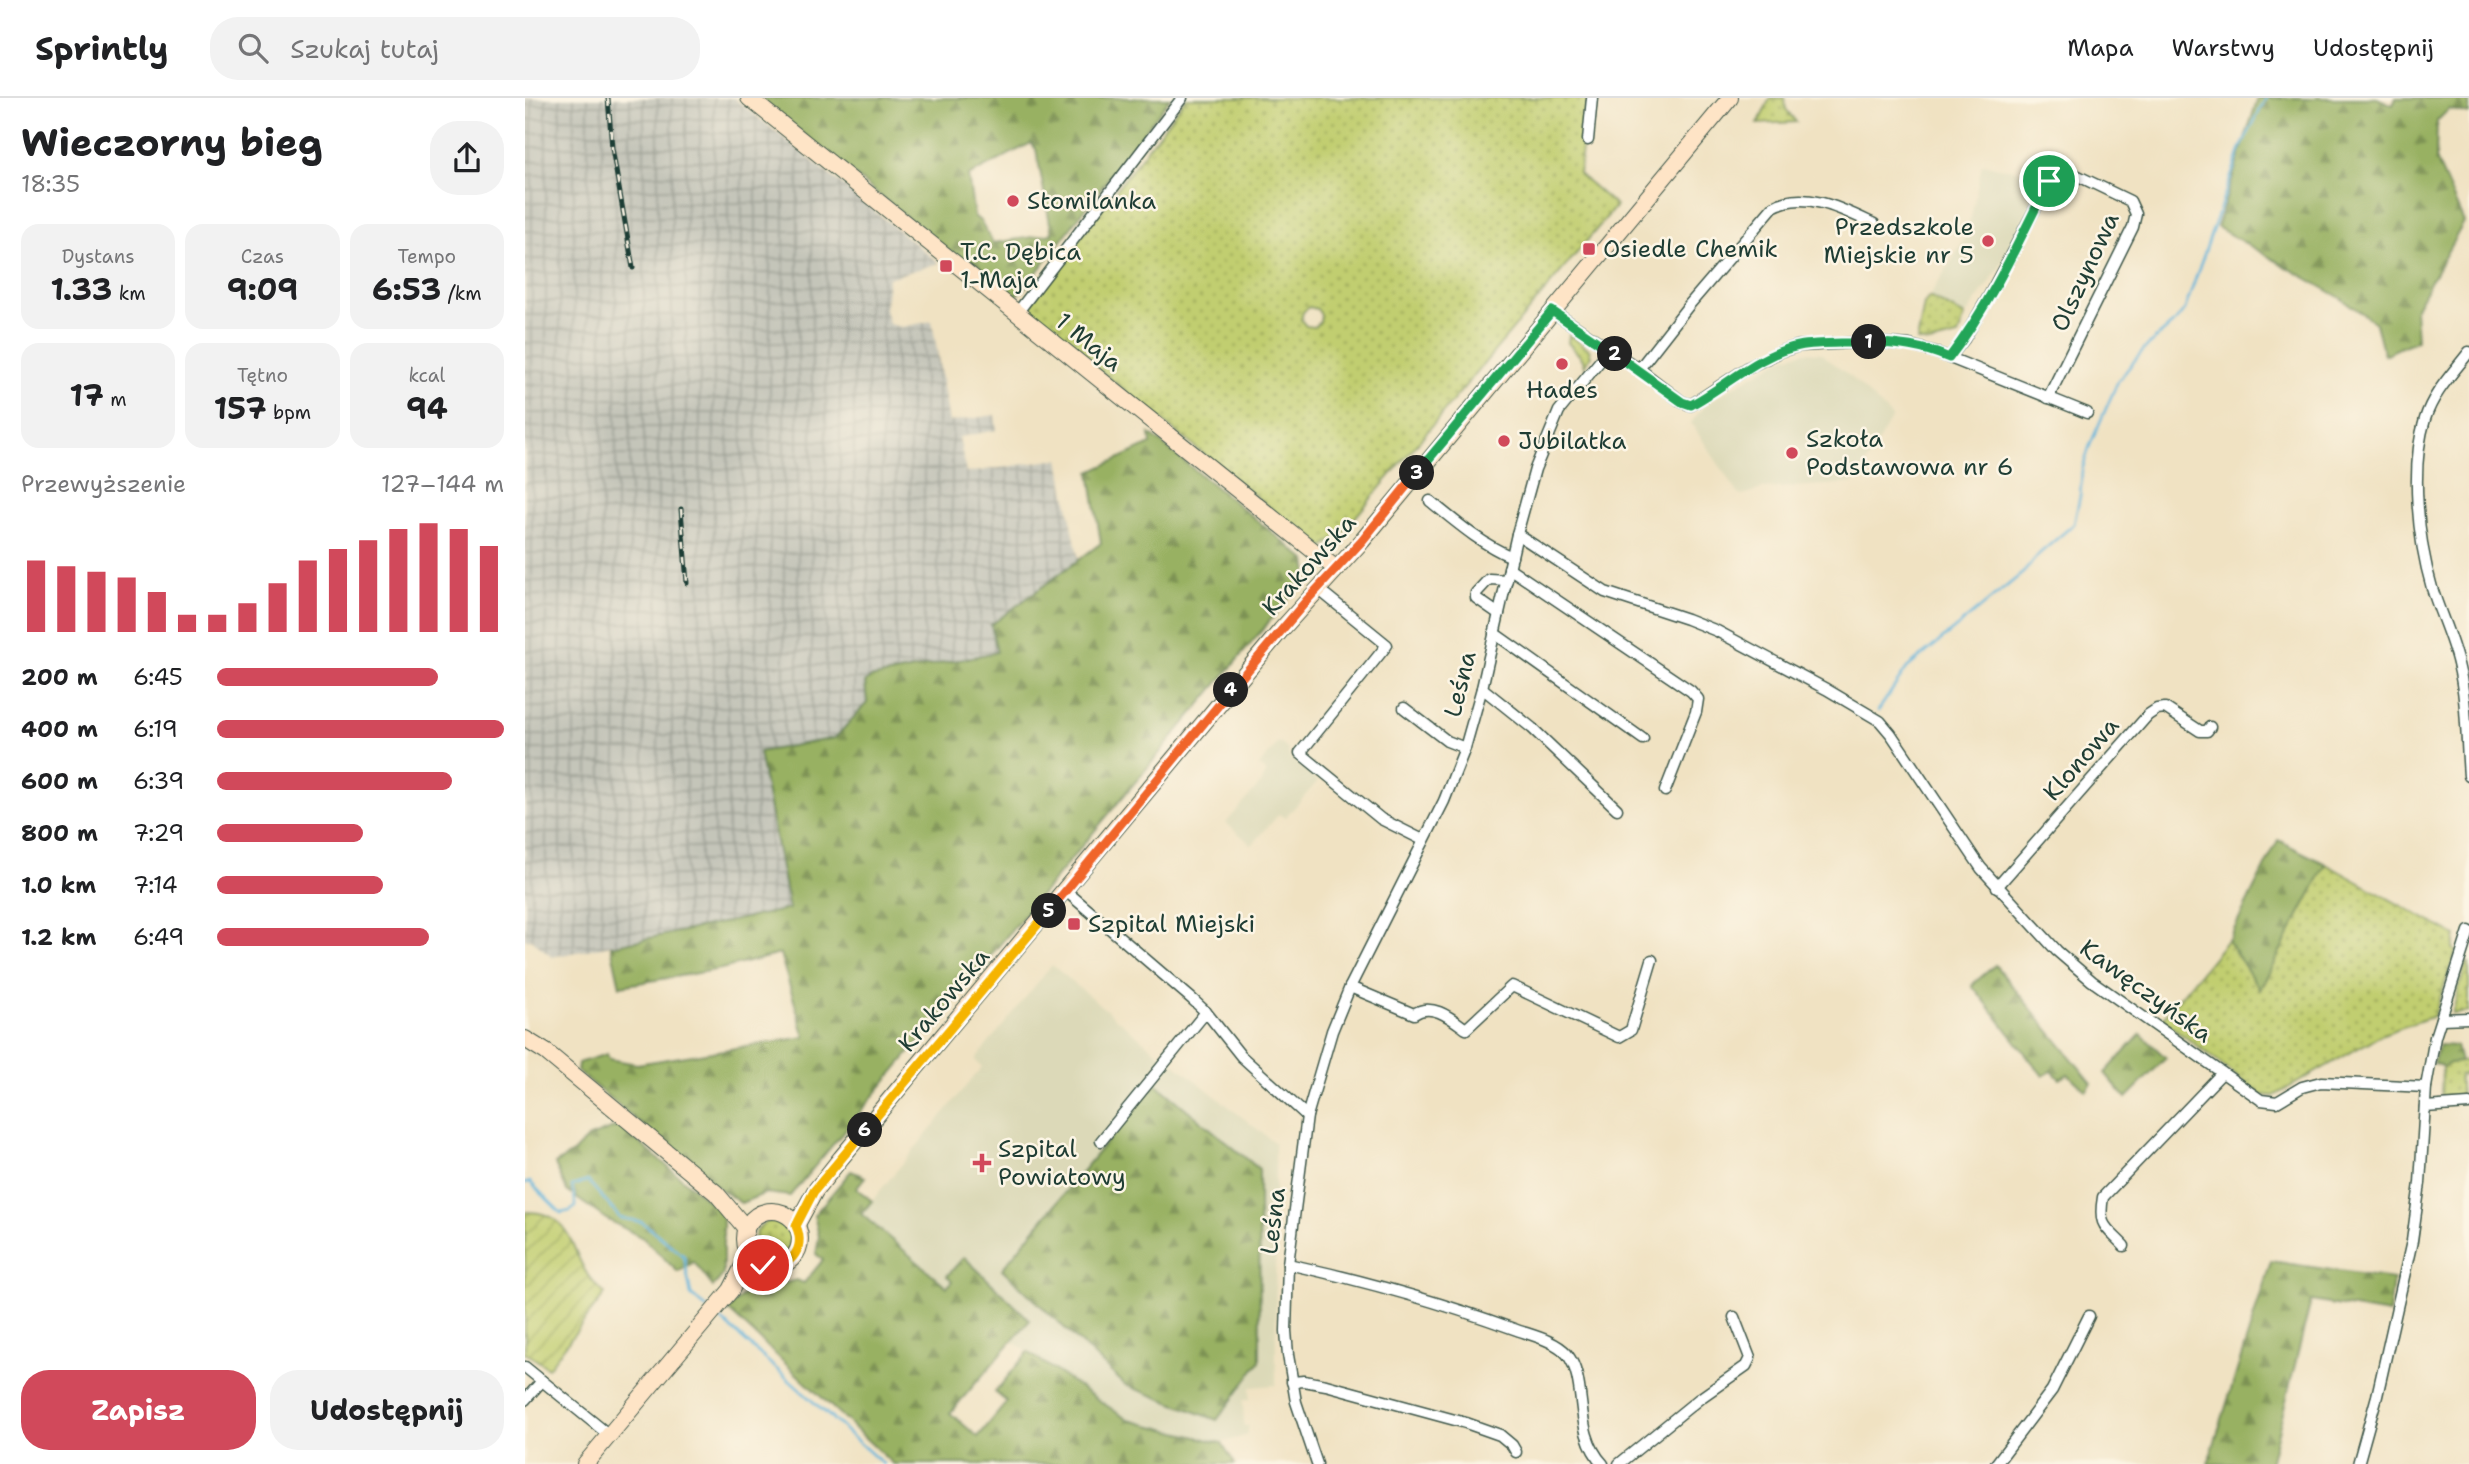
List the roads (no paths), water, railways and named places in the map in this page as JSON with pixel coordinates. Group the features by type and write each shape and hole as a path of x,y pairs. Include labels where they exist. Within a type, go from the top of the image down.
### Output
{"street":[{"name":"1 Maja","path":"749,98 1335,568"},
{"path":"1017,313 1182,98"},
{"path":"1588,140 1592,98"},
{"name":"Krakowska","path":"796,1226 814,1191 1317,588 1362,541 1730,98"},
{"name":"Olszynowa","path":"1949,358 1964,340 2053,176 2064,172 2074,174 2130,201 2136,214 2133,227 2048,398"},
{"path":"1639,369 1689,305 1773,207 1783,201 1805,199 1874,224"},
{"path":"1552,311 1639,369 1682,402 1691,405 1749,367 1782,351 1798,346 1869,342 1909,345 1935,352 2087,413"},
{"name":"Leśna","path":"1317,1464 1292,1382 1286,1331 1288,1264 1307,1116 1332,1031 1350,987 1444,801 1465,748 1535,469 1559,411 1609,350"},
{"path":"2469,352 2438,391 2426,415 2418,470 2418,524 2433,591 2459,668 2469,776"},
{"path":"1430,501 1497,551 1509,568 1691,691 1698,699 1696,712 1665,791"},
{"name":"Kawęczyńska","path":"1517,534 1605,592 1698,623 1826,689 1880,721 1966,849 1997,887 2072,965 2222,1073 2267,1102 2277,1102 2302,1087 2321,1082 2426,1087"},
{"path":"1499,614 1476,598 1476,593 1489,579 1509,568"},
{"path":"1317,588 1387,645 1300,752 1381,820 1423,841"},
{"path":"1494,633 1643,739"},
{"path":"1482,688 1532,728 1617,809"},
{"path":"1403,708 1447,741 1465,748"},
{"name":"Klonowa","path":"1997,887 2148,715 2157,709 2165,708 2200,731 2207,731 2210,727"},
{"path":"1066,891 1206,1012 1241,1056 1307,1116"},
{"path":"2358,1464 2377,1396 2412,1241 2420,1183 2426,1087 2441,1019 2469,931"},
{"path":"1350,987 1414,1014 1420,1010 1437,1011 1466,1029 1512,986 1619,1037 1631,1030 1653,960"},
{"path":"1101,1141 1206,1012"},
{"path":"2441,1019 2469,1018"},
{"path":"525,1039 546,1052 716,1193 743,1225 749,1254 763,1265 780,1266 795,1256 800,1239 796,1226 781,1213 766,1212 757,1216 746,1231"},
{"path":"2124,1246 2102,1223 2100,1216 2103,1197 2222,1073"},
{"path":"2425,1107 2469,1104"},
{"name":"Krakowska","path":"781,1213 814,1191"},
{"path":"716,1193 757,1216"},
{"path":"731,1290 749,1254"},
{"path":"1288,1264 1370,1282 1549,1342 1566,1353 1578,1376 1585,1430 1603,1464"},
{"path":"585,1464 731,1290 763,1265"},
{"path":"1996,1464 2052,1390 2089,1315"},
{"path":"1619,1464 1699,1399 1746,1366 1750,1357 1734,1317"},
{"path":"525,1367 609,1435"},
{"path":"525,1400 542,1381"},
{"path":"1292,1382 1326,1385 1467,1423 1500,1435 1512,1444 1515,1452"}],"waterway":[{"path":"1878,711 1907,668 2024,572 2039,554 2074,524 2082,470 2118,381 2144,349 2176,321 2185,309 2241,148 2266,98"},
{"path":"525,1183 530,1182 561,1213 576,1207 572,1186 588,1181 620,1218 642,1222 684,1256 691,1295 708,1309"},
{"path":"716,1315 883,1464"}],"railway":[{"path":"608,98 612,148 633,268"},
{"path":"681,509 687,583"}],"place":[{"name":"Stomilanka","path":"1013,201"},
{"name":"Przedszkole Miejskie nr 5","path":"1988,241"},
{"name":"Osiedle Chemik","path":"1589,249"},
{"name":"T.C. Dębica 1-Maja","path":"946,266"},
{"name":"Hades","path":"1562,364"},
{"name":"Jubilatka","path":"1504,441"},
{"name":"Szkoła Podstawowa nr 6","path":"1792,453"},
{"name":"Szpital Miejski","path":"1074,924"},
{"name":"Szpital Powiatowy","path":"982,1163"}]}
